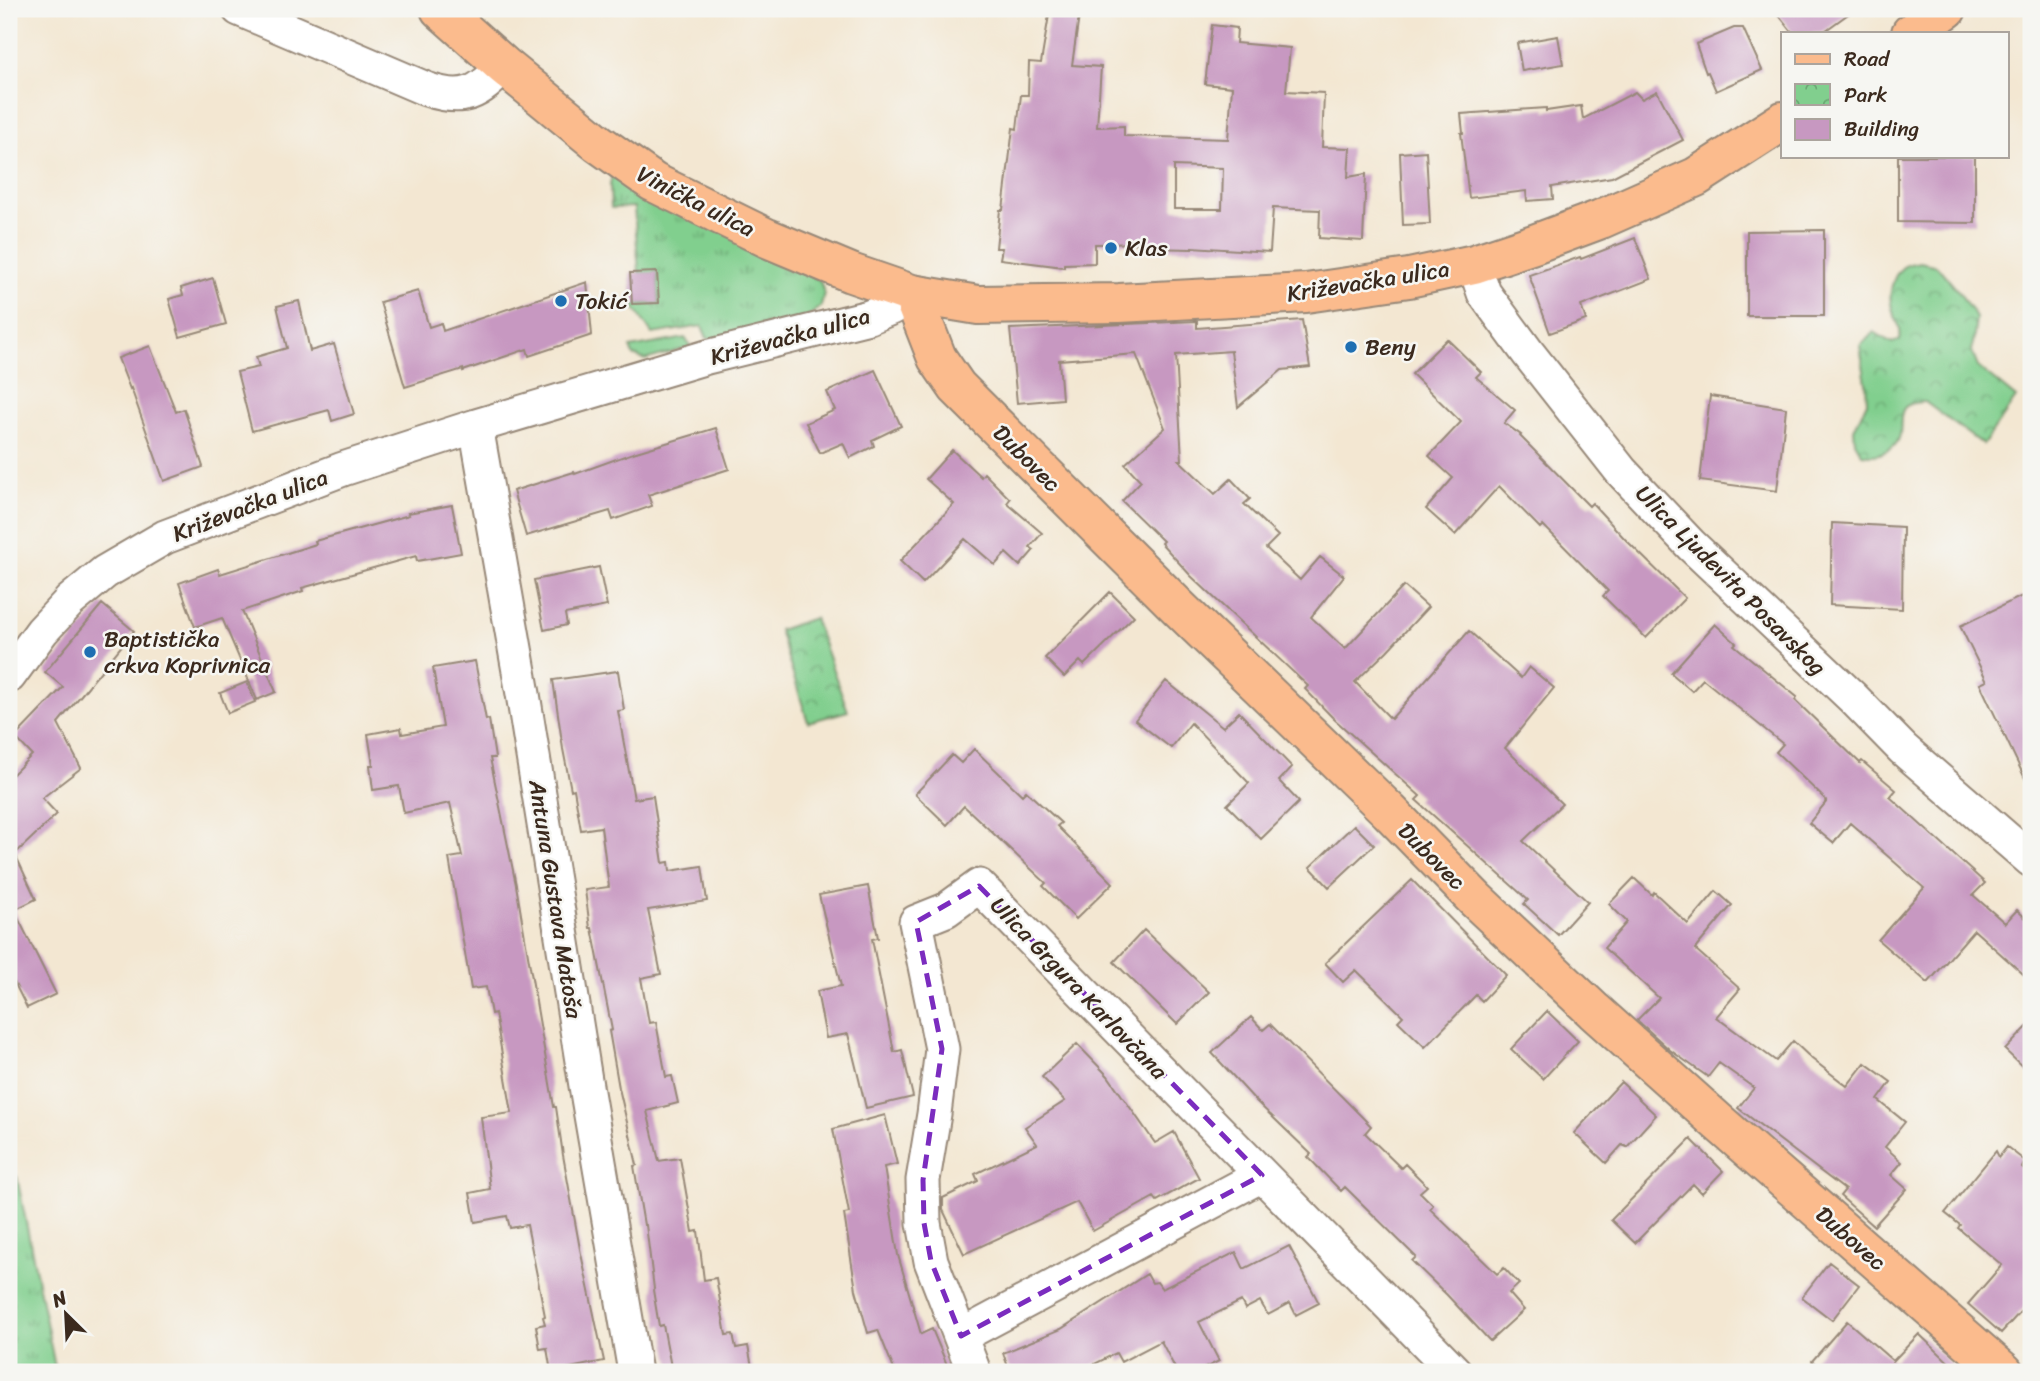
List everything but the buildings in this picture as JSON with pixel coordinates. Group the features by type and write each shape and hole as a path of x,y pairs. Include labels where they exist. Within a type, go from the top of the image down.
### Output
{"main road":[{"name":"Vinička ulica","path":"440,9 598,143 653,182 767,238 851,273 912,294"},
{"name":"Križevačka ulica","path":"912,294 978,305 1119,303 1306,293 1409,278 1474,264 1578,227 1696,177 1781,122"},
{"name":"Dubovec","path":"912,294 937,358 957,387 1160,590 1475,899 1594,1011 2004,1372"}],"street":[{"path":"239,9 446,96 469,94 489,82 504,66"},
{"name":"Ulica Ljudevita Posavskog","path":"1474,264 1484,293 1621,471 1691,545 1903,749 2031,860"},
{"name":"Križevačka ulica","path":"9,676 42,631 70,601 105,572 157,541 201,522 343,469 476,426 707,357 869,317 891,308 912,294"},
{"name":"Antuna Gustava Matoša","path":"476,426 530,734 635,1372"},
{"name":"Ulica Grgura Karlovčana","path":"974,1372 930,1261 924,1223 923,1180 942,1049 916,922 946,910 979,886 1455,1372"},
{"path":"961,1336 1262,1175"}],"highlighted area":[{"path":"979,886 1262,1175 961,1336 931,1261 924,1223 923,1180 942,1049 916,922"}],"green space":[{"path":"612,176 820,280 824,293 821,306 808,317 717,341 707,338 702,326 652,334 632,304 659,303 657,273 639,273 634,207 611,208"},
{"path":"1920,262 1937,266 1959,292 1976,318 1972,352 1978,367 2016,398 1983,445 1925,402 1912,403 1905,407 1900,436 1890,449 1883,453 1862,454 1855,442 1854,429 1867,402 1860,346 1874,332 1892,343 1900,340 1890,297 1892,286 1903,267"},
{"path":"685,338 691,347 645,360 633,355 630,348"},
{"path":"814,618 848,711 808,722 779,630"},
{"path":"9,1174 17,1177 56,1372 9,1372"}],"place":[{"name":"Klas","path":"1111,248"},
{"name":"Tokić","path":"561,301"},
{"name":"Beny","path":"1351,347"},
{"name":"Baptistička crkva Koprivnica","path":"90,652"}]}
